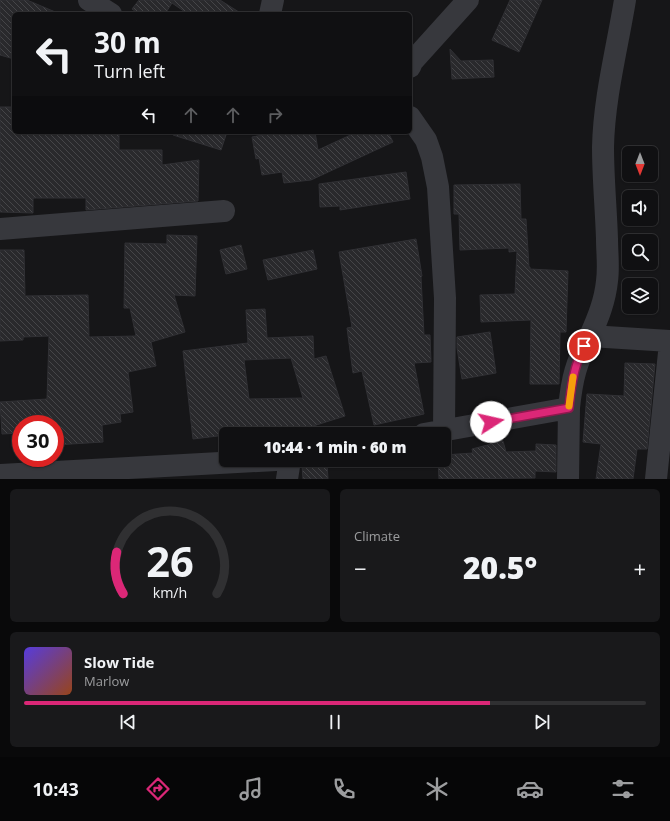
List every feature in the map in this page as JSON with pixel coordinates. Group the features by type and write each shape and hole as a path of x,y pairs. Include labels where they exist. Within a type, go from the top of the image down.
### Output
{"street":[{"path":"88,0 108,12"},
{"path":"270,12 273,0"},
{"path":"412,62 468,0"},
{"path":"568,479 569,408 572,381 579,356 598,318 607,281 608,258 603,148 607,104 625,0"},
{"path":"412,120 426,140 432,157 438,187 445,298 434,427"},
{"path":"0,229 224,211"},
{"path":"590,336 670,342 656,479"},
{"path":"451,429 569,408"},
{"path":"0,475 219,463"},
{"path":"287,479 289,467"}],"building":[{"path":"0,0 27,0 55,12 12,12 12,58 0,55"},
{"path":"139,0 220,0 239,12 185,12 172,3 166,12 136,12 132,9"},
{"path":"510,0 542,0 519,52 492,40"},
{"path":"450,49 461,61 493,60 494,77 452,79"},
{"path":"0,107 12,107 12,134 119,134 119,150 162,150 162,165 199,160 198,201 86,210 86,198 33,198 33,213 0,212"},
{"path":"173,134 226,134 221,150"},
{"path":"268,134 315,134 318,150 353,134 389,134 393,142 311,180 284,183 282,172 262,175 259,158 256,159 252,137"},
{"path":"406,172 410,199 340,210 340,206 320,207 319,184"},
{"path":"520,184 521,219 526,219 530,269 568,271 566,332 560,332 559,384 530,384 531,320 481,322 480,295 515,294 517,251 509,252 509,248 460,250 459,214 454,214 454,185"},
{"path":"167,235 197,236 195,296 174,295 185,332 151,342 156,366 128,372 133,412 120,414 121,422 102,425 103,442 64,444 64,415 12,415 12,433 2,434 0,402 47,399 49,336 23,337 23,340 0,341 0,250 24,250 25,296 88,295 89,337 136,336 130,308 124,308 125,243 167,244"},
{"path":"416,239 422,276 424,335 430,335 431,362 414,363 424,414 374,425 362,371 353,373 347,328 352,327 339,252"},
{"path":"241,245 247,269 226,274 220,250"},
{"path":"313,250 317,269 268,280 263,260"},
{"path":"265,309 267,338 313,336 314,359 326,356 345,416 310,427 219,427 219,436 193,439 183,351 248,343 246,310","holes":["291,358 303,398 249,399 244,360"]},
{"path":"490,332 496,373 462,379 457,348 457,337"},
{"path":"625,363 655,364 647,449 637,449 633,479 596,479 601,444 583,442 587,394 624,396"},
{"path":"503,441 506,452 536,451 536,444 556,445 556,472 535,471 535,478 439,479 438,467 451,467 451,455 473,453 472,449"},
{"path":"302,467 327,467 328,479 303,479"}],"slow traffic":[{"path":"569,406 573,377"}],"route":[{"path":"491,422 569,408 572,381 579,356 584,346"}]}
